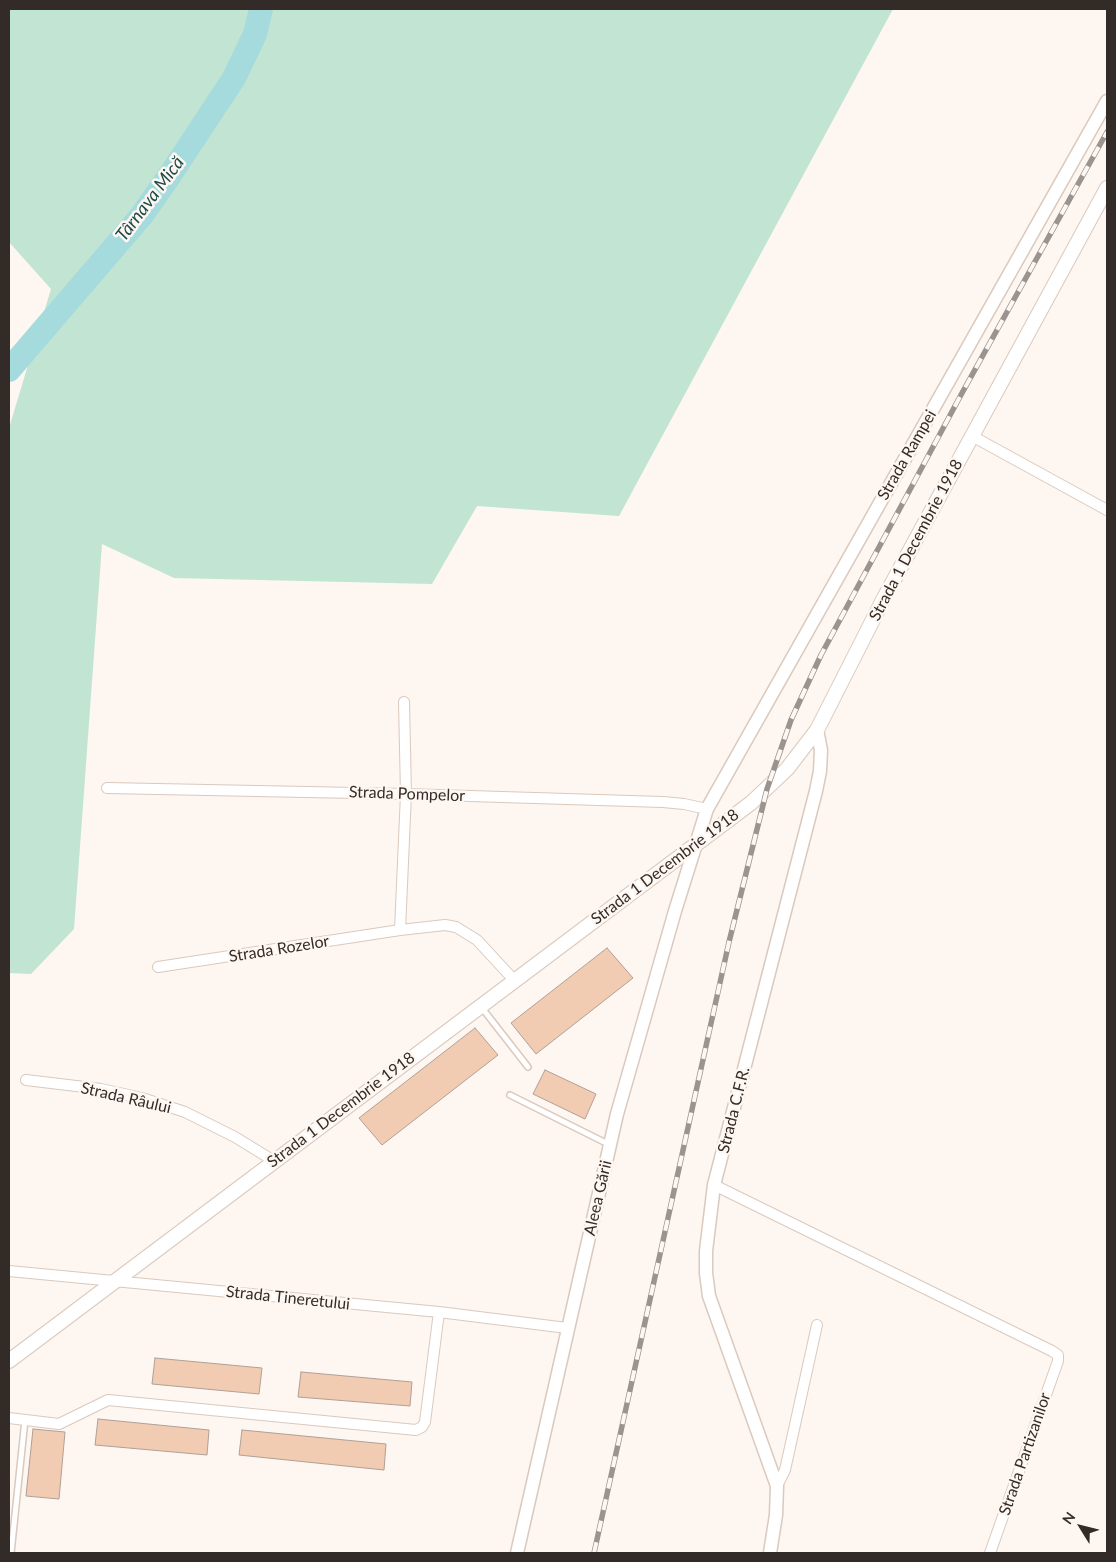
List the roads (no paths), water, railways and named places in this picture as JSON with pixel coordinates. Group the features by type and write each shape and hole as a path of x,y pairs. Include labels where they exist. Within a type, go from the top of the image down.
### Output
{"main road":[{"name":"Strada 1 Decembrie 1918","path":"9,1361 480,1005 751,804 787,769 817,730 884,598 1107,188"}],"street":[{"name":"Strada Rampei","path":"694,846 707,809 1107,101"},
{"path":"972,436 1107,510"},
{"path":"400,930 406,794 404,702"},
{"name":"Strada C.F.R.","path":"770,1553 776,1516 777,1486 709,1296 706,1251 714,1185 816,791 820,771 821,750 817,730"},
{"name":"Strada Pompelor","path":"107,788 406,794 663,802 707,809"},
{"name":"Aleea Gării","path":"517,1553 610,1145 634,1052 694,846"},
{"name":"Strada Rozelor","path":"158,967 400,930 445,925 456,927 477,940 514,980"},
{"name":"Strada Râului","path":"26,1080 101,1089 151,1101 193,1116 235,1137 274,1161"},
{"name":"Strada Partizanilor","path":"714,1185 1058,1355 1058,1361 990,1553"},
{"name":"Strada Tineretului","path":"9,1271 439,1312 567,1328"},
{"path":"9,1418 59,1424 108,1400 416,1430 422,1427 425,1422 439,1312"},
{"name":"Strada C.F.R.","path":"777,1486 784,1470 817,1325"}],"lane":[{"path":"480,1005 528,1067"},
{"path":"510,1095 610,1145"},
{"path":"11,1553 25,1420"}],"waterway":[{"name":"Târnava Mică","path":"9,370 142,215 170,175 234,78 255,34 261,9"}],"railway":[{"path":"594,1553 729,942 767,789 791,720 821,655 962,393 1107,132"}]}
